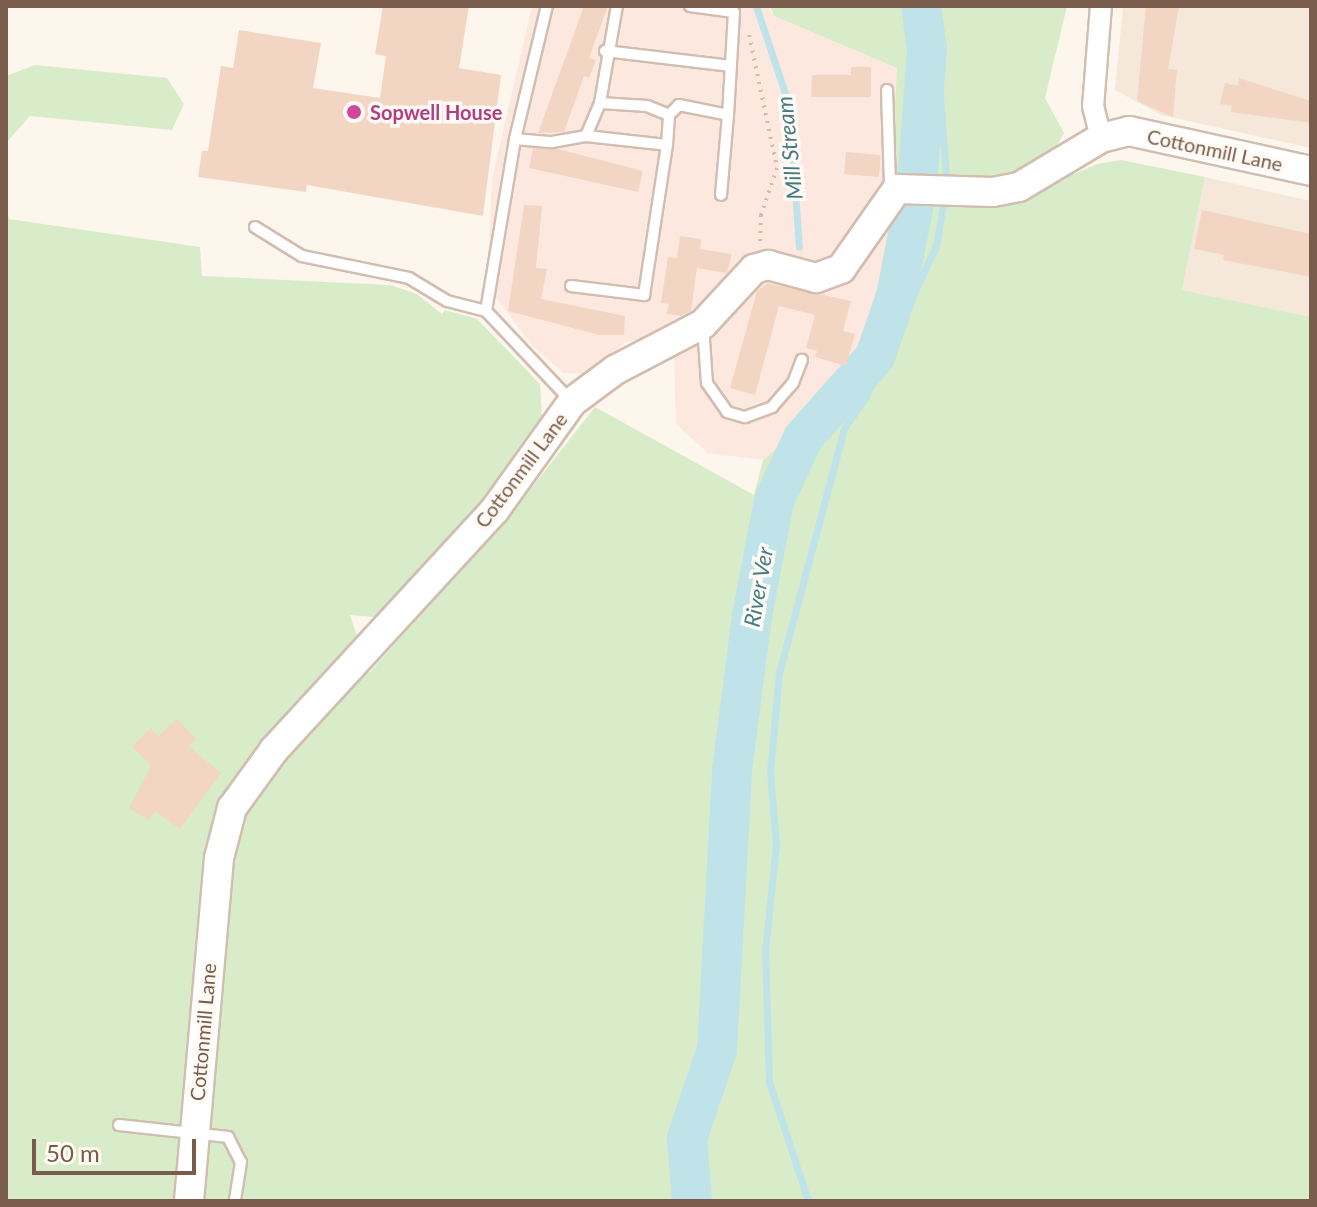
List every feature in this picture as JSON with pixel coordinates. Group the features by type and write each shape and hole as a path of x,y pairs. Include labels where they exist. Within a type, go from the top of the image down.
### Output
{"street":[{"path":"1101,6 1093,107 1101,138"},
{"name":"Cottonmill Lane","path":"897,191 993,192 1019,187 1101,138 1129,131 1311,171"},
{"path":"759,267 829,277 850,261 897,191"},
{"name":"Cottonmill Lane","path":"189,1201 219,858 232,808 274,750 486,520 572,402 615,370 703,324 759,267"}],"lane":[{"path":"486,311 515,139 547,6"},
{"path":"586,136 600,103 605,51 617,6"},
{"path":"690,6 734,12 721,195"},
{"path":"605,51 731,66"},
{"path":"887,90 897,191"},
{"path":"600,103 647,106 669,115"},
{"path":"571,286 644,295 669,115 679,105 728,115"},
{"path":"515,139 552,142 586,136 667,145"},
{"path":"255,227 302,256 409,278 447,301 486,311 572,402"},
{"path":"703,324 707,383 727,412 745,417 772,407 793,383 802,360"},
{"path":"119,1125 228,1137 236,1147 241,1162 235,1201"}],"path":[{"path":"747,26 777,168 761,215 759,267"}],"shaded area":[{"path":"532,6 768,6 774,16 897,68 891,174 906,214 892,290 868,354 828,404 763,460 708,453 676,424 673,330 624,343 603,364 583,374 564,373 533,347 487,285 492,179"},
{"path":"1123,6 1311,6 1311,148 1161,115 1115,90"},
{"path":"1205,177 1311,201 1311,317 1182,290"}],"green space":[{"path":"770,6 1067,6 1045,98 1064,133 1050,158 1005,177 891,174 897,68 774,16"},
{"path":"35,65 167,78 184,104 172,130 30,116 6,143 6,76"},
{"path":"1121,160 1205,177 1182,290 1311,317 1311,1201 6,1201 6,209 9,219 200,247 202,276 391,285 417,294 442,314 445,310 477,319 540,384 542,417 462,533 383,618 350,615 369,673 515,509 595,407 754,495 763,460 828,404 868,354 892,290 906,214 917,203 1040,189 1097,164"}],"building":[{"name":"Sopwell House","path":"383,6 469,6 459,68 501,75 483,216 307,185 306,192 198,177 202,151 208,151 221,66 233,68 239,30 321,43 313,88 380,98 386,56 375,54"},
{"path":"584,6 608,6 589,58 596,60 589,78 584,76 564,132 538,133"},
{"path":"1146,6 1179,6 1168,69 1177,70 1173,117 1137,101"},
{"path":"851,67 871,67 871,97 811,97 812,75 851,75"},
{"path":"1239,78 1311,101 1311,123 1231,112 1232,106 1220,104 1225,83 1238,86"},
{"path":"533,148 558,149 643,171 638,192 529,168"},
{"path":"846,152 881,155 879,177 844,174"},
{"path":"524,205 542,206 536,268 547,269 541,299 625,316 624,335 599,335 508,311"},
{"path":"1202,210 1311,234 1311,277 1223,260 1224,255 1194,249"},
{"path":"680,236 701,239 700,249 732,254 727,273 697,268 691,311 681,316 667,314 669,304 661,303 668,257 677,258"},
{"path":"768,283 851,301 843,331 855,334 846,366 815,357 817,351 806,348 815,315 779,306 755,395 730,388 757,291"},
{"path":"177,719 196,739 188,746 221,773 180,829 155,811 149,820 129,808 151,766 132,746 151,728 158,736"}],"waterway":[{"name":"Mill Stream","path":"756,6 789,105 799,247"},
{"name":"River Ver","path":"692,1201 687,1138 717,1050 732,770 752,616 774,501 803,438 875,357 896,296 917,188 927,49 921,6"},
{"path":"927,49 940,94 946,178"},
{"path":"808,1201 769,1082 765,951 776,844 770,772 779,673 844,428 865,398 936,246 944,199"}],"place":[{"name":"Sopwell House","path":"354,112"}]}
